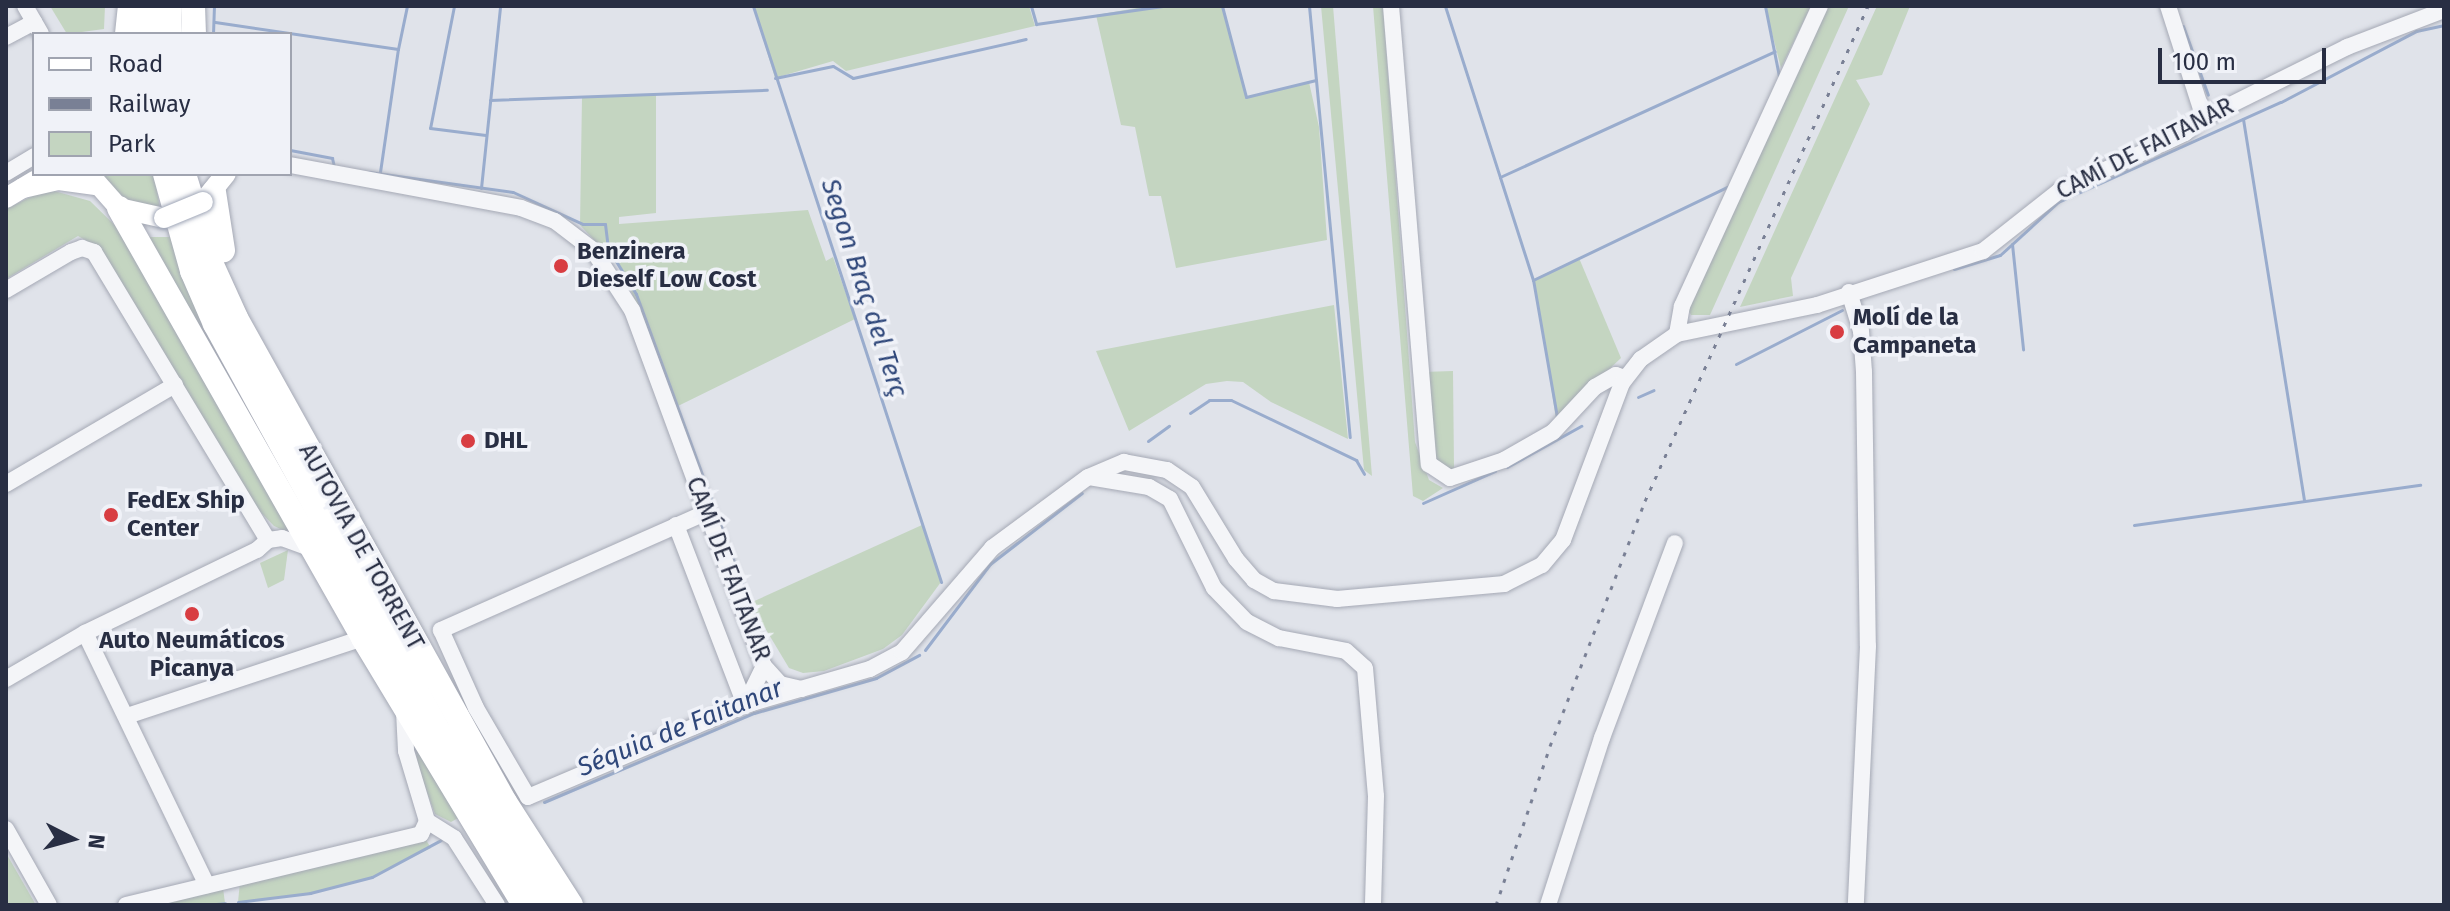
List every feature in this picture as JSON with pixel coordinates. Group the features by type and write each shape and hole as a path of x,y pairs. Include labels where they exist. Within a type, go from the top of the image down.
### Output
{"highway":[{"path":"127,32 130,6"},
{"path":"148,6 149,32"},
{"path":"169,6 170,32"},
{"path":"193,6 194,32"},
{"name":"AUTOVIA DE TORRENT","path":"166,176 192,271 215,324 434,723 546,905"},
{"name":"AUTOVIA DE TORRENT","path":"185,176 212,265 236,318 445,697 571,905"},
{"path":"220,184 217,235 248,311 349,499 445,697"},
{"path":"119,208 317,551 363,638 524,905"}],"main road":[{"path":"15,193 41,176"},
{"path":"15,193 59,180 92,179 119,208 164,218 220,184"}],"street":[{"path":"6,37 38,28 25,6"},
{"path":"1391,6 1429,464 1450,478 1504,460 1553,432 1595,387 1616,375 1625,378"},
{"path":"1677,334 1682,306 1820,6"},
{"path":"2168,6 2204,118"},
{"name":"CAMÍ DE FAITANAR","path":"292,165 521,208 555,221 582,239 608,268 632,310 764,666 780,684 801,689 870,669 902,652 992,548 1088,477 1124,462 1167,470 1192,487 1254,580 1295,597 1337,599 1504,584 1529,571 1563,540 1625,378 1641,359 1677,334 1817,305 1849,292 1983,251 2059,191 2185,133 2204,118 2347,47 2444,10"},
{"path":"6,173 32,157"},
{"path":"6,290 71,252 88,248 103,262 268,540"},
{"path":"1849,292 1861,331 1864,378 1868,646 1856,905"},
{"path":"6,484 175,385"},
{"path":"1088,477 1149,487 1170,499 1214,588 1247,622 1279,638 1346,651 1365,668 1376,796 1373,905"},
{"path":"705,513 441,630 476,708 528,797 745,705 801,689"},
{"name":"CAMÍ DE FAITANAR","path":"676,525 745,705"},
{"path":"6,679 85,633 257,550 268,540 282,538 317,551"},
{"path":"1548,905 1602,738 1675,543"},
{"path":"85,633 207,885"},
{"path":"127,716 363,638"},
{"path":"745,705 764,666"},
{"path":"403,705 406,751 427,821 454,838 497,905"},
{"path":"126,905 421,834 427,821"},
{"path":"6,829 49,905"}],"green space":[{"path":"50,6 105,6 104,29 66,32"},
{"path":"753,6 1029,6 1035,26 846,71 833,61 775,78"},
{"path":"1148,6 1223,6 1247,98 1309,82 1319,127 1327,240 1176,268 1161,196 1149,196 1135,127 1121,125 1096,15"},
{"path":"1321,6 1333,6 1372,476 1364,470"},
{"path":"1373,6 1383,6 1415,442 1429,480 1443,488 1423,501 1413,496"},
{"path":"1765,6 1811,6 1781,68"},
{"path":"1825,6 1849,6 1710,315 1691,315 1688,309"},
{"path":"1877,6 1910,6 1882,75 1856,80 1870,104 1791,278 1793,296 1740,307"},
{"path":"656,95 656,213 619,217 619,224 808,210 826,261 833,257 855,319 678,406 623,271 580,225 582,97"},
{"path":"101,176 154,176 160,209 119,197"},
{"path":"47,189 90,201 131,241 300,538 274,526 250,501 100,248 78,236 6,279 6,209"},
{"path":"149,237 170,237 288,486 169,273"},
{"path":"1579,258 1621,358 1556,419 1534,279"},
{"path":"1334,305 1348,439 1271,402 1243,382 1227,381 1206,384 1129,431 1096,351"},
{"path":"1453,371 1454,468 1445,472 1438,467 1422,372"},
{"path":"922,525 941,582 902,635 883,649 824,671 803,673 789,668 750,603"},
{"path":"288,550 284,580 268,588 260,563"},
{"path":"416,747 460,817 451,822 435,814 418,768"},
{"path":"426,840 431,848 372,877 310,893 238,902 240,882"},
{"path":"6,853 36,905 6,905"},
{"path":"223,888 225,903 146,905"}],"waterway":[{"path":"213,32 214,6"},
{"path":"292,33 398,49 407,6"},
{"path":"454,6 430,128 486,135"},
{"path":"481,188 500,6"},
{"name":"Segon Braç del Terç","path":"753,6 941,582"},
{"path":"1031,6 1036,24 1163,6"},
{"path":"1222,6 1246,97 1316,80"},
{"path":"1309,6 1350,437"},
{"path":"1445,6 1500,177"},
{"path":"1765,6 1779,76"},
{"path":"215,22 283,32"},
{"name":"Séquia de Faitanar","path":"1954,269 2000,255 2058,202 2281,102 2416,31 2444,25"},
{"path":"2183,26 2208,95"},
{"path":"775,78 833,66 853,78 1026,39"},
{"path":"380,172 398,49"},
{"path":"1533,280 1500,177 1775,51"},
{"path":"490,100 767,90"},
{"path":"2243,119 2304,500"},
{"path":"292,150 332,158 334,167"},
{"path":"369,172 513,192 583,224 605,224 608,248 636,294 748,600"},
{"path":"1557,417 1533,280 1731,185"},
{"path":"2012,244 2023,349"},
{"name":"Séquia de Faitanar","path":"1736,364 1842,310"},
{"name":"Séquia de Faitanar","path":"1638,397 1654,390"},
{"name":"Séquia de Faitanar","path":"1190,413 1209,400 1231,400 1356,460 1364,474"},
{"name":"Séquia de Faitanar","path":"1148,441 1169,426"},
{"name":"Séquia de Faitanar","path":"1507,467 1581,426"},
{"name":"Séquia de Faitanar","path":"1423,503 1495,471"},
{"path":"2134,525 2420,485"},
{"name":"Séquia de Faitanar","path":"925,650 990,564 1082,493"},
{"name":"Séquia de Faitanar","path":"544,802 754,713 876,678 919,655"},
{"name":"Séquia de Faitanar","path":"238,902 310,893 372,877 441,840"},
{"name":"Séquia de Faitanar","path":"204,905 225,903"}],"railway":[{"path":"1496,905 1550,746 1645,501 1868,6"}],"place":[{"name":"Benzinera Dieself Low Cost","path":"561,266"},
{"name":"Molí de la Campaneta","path":"1837,332"},
{"name":"DHL","path":"468,441"},
{"name":"FedEx Ship Center","path":"111,515"},
{"name":"Auto Neumáticos Picanya","path":"192,614"}]}
